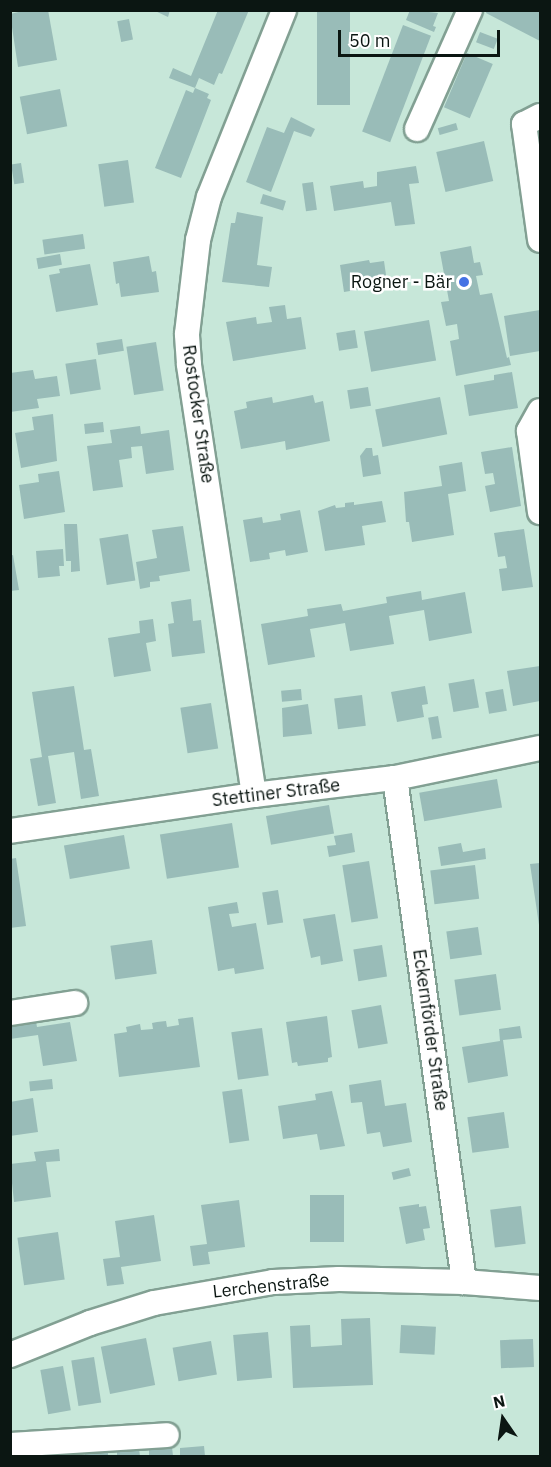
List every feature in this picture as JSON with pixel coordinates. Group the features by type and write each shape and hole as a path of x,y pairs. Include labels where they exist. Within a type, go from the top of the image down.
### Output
{"street":[{"name":"Rostocker Straße","path":"254,795 189,364 187,334 198,240 209,197 284,10"},
{"path":"417,129 470,10"},
{"path":"540,116 524,124 540,240"},
{"path":"540,411 530,431 540,512"},
{"name":"Stettiner Straße","path":"10,831 254,795 395,778 540,748"},
{"name":"Eckernförder Straße","path":"395,778 464,1282"},
{"path":"10,1013 75,1003"},
{"name":"Lerchenstraße","path":"10,1355 90,1323 154,1303 273,1282 339,1278 464,1282 540,1288"},
{"path":"10,1445 167,1435"},
{"path":"10,1450 11,1456"}],"building":[{"path":"27,10 48,10 57,60 18,67 10,14"},
{"path":"153,10 170,10 168,17"},
{"path":"218,10 249,10 222,74 219,73 214,85 199,78 195,88 169,78 173,68 191,76"},
{"path":"317,10 350,10 350,105 317,105"},
{"path":"410,10 438,13 433,26 436,27 434,32 406,20"},
{"path":"487,10 540,10 540,41 486,13"},
{"path":"129,19 133,40 121,42 117,21"},
{"path":"403,25 431,36 390,142 362,131"},
{"path":"480,32 498,39 494,49 476,42"},
{"path":"467,53 493,64 470,118 444,107"},
{"path":"195,88 209,94 207,98 211,100 181,178 155,168 186,90 193,93"},
{"path":"60,89 67,126 27,134 20,97"},
{"path":"291,117 315,129 311,137 294,131 271,192 246,182 267,127 284,133"},
{"path":"456,123 458,130 440,135 438,128"},
{"path":"484,141 493,181 445,192 436,152"},
{"path":"128,160 134,203 104,207 98,164"},
{"path":"21,163 24,183 14,184 11,165"},
{"path":"416,166 419,183 409,184 415,224 395,226 391,202 334,211 330,186 363,181 364,188 377,186 377,172"},
{"path":"313,182 317,210 306,211 302,184"},
{"path":"263,194 286,201 283,211 260,204"},
{"path":"237,212 263,217 257,265 272,267 269,287 222,282 231,223 235,223"},
{"path":"83,234 85,249 44,255 42,240"},
{"path":"471,246 474,263 480,262 483,275 476,276 480,295 492,293 507,358 509,357 511,365 456,376 450,341 459,339 457,324 446,326 441,302 449,301 440,252"},
{"path":"60,254 62,265 38,269 36,258"},
{"path":"149,256 152,272 156,271 159,292 121,297 119,283 116,284 113,262"},
{"path":"369,260 370,263 384,261 388,289 374,291 374,287 344,292 340,265"},
{"path":"90,264 98,305 56,312 49,275 60,273 59,269"},
{"path":"285,305 287,319 301,317 306,349 233,361 226,322 256,317 257,324 272,322 269,307"},
{"path":"540,310 540,351 510,356 504,316"},
{"path":"429,320 436,360 371,372 364,331"},
{"path":"355,330 358,348 339,351 336,333"},
{"path":"122,339 124,351 98,355 96,343"},
{"path":"156,342 164,390 134,395 126,347"},
{"path":"96,359 101,390 70,394 65,364"},
{"path":"33,370 35,379 57,376 60,396 37,399 39,408 10,412 10,373"},
{"path":"512,372 518,408 469,416 464,385 494,380 494,375"},
{"path":"368,387 371,406 350,409 347,390"},
{"path":"313,395 315,403 323,401 330,441 286,450 285,441 241,449 234,411 247,408 246,402 272,397 273,403"},
{"path":"440,397 447,434 382,447 375,410"},
{"path":"53,414 57,461 21,468 15,433 34,430 32,417"},
{"path":"103,422 104,432 85,434 84,424"},
{"path":"140,426 141,434 169,430 174,470 146,474 142,446 131,447 132,458 119,460 123,487 93,491 87,446 112,443 110,430"},
{"path":"512,447 521,506 490,512 485,486 495,484 493,473 485,474 481,452"},
{"path":"366,448 372,448 373,456 378,455 381,474 363,477 360,456"},
{"path":"462,462 466,491 448,494 454,535 412,542 409,522 406,522 404,492 442,486 439,466"},
{"path":"59,471 65,512 24,519 19,485 39,482 38,474"},
{"path":"382,501 386,522 362,526 365,545 325,551 318,511 335,505 336,508 345,507 345,503 354,502 354,505"},
{"path":"300,510 308,552 286,556 285,550 269,553 270,559 250,562 243,520 262,517 263,523 281,520 280,514"},
{"path":"64,524 77,524 80,571 71,572 71,561 66,561"},
{"path":"183,526 190,571 159,576 160,581 150,582 150,587 140,589 136,562 157,558 152,530"},
{"path":"524,529 533,587 502,591 499,569 507,568 505,556 498,557 494,533"},
{"path":"128,534 135,580 107,585 99,539"},
{"path":"63,549 64,566 59,566 60,576 38,578 36,551"},
{"path":"13,555 19,590 10,591 10,556"},
{"path":"421,591 422,600 465,592 472,633 429,641 424,610 389,616 394,644 350,651 345,623 310,629 315,657 268,665 261,624 308,616 307,609 341,604 343,611 387,603 386,597"},
{"path":"191,599 193,621 201,620 205,653 172,657 168,624 174,623 171,602"},
{"path":"153,619 156,641 146,643 151,671 114,677 108,638 140,633 139,621"},
{"path":"540,666 540,701 513,706 507,671"},
{"path":"474,679 479,708 453,712 448,684"},
{"path":"74,686 84,750 91,749 99,796 81,799 74,752 48,756 56,803 38,806 30,759 42,757 32,692"},
{"path":"425,686 428,704 422,705 424,717 397,722 391,692"},
{"path":"301,689 302,700 282,702 281,691"},
{"path":"503,689 507,711 489,714 485,692"},
{"path":"362,695 366,726 338,729 334,698"},
{"path":"211,703 218,748 188,753 180,708"},
{"path":"308,704 312,734 283,737 282,708"},
{"path":"438,716 442,738 432,739 428,718"},
{"path":"497,779 502,808 424,821 419,793"},
{"path":"329,805 334,834 271,845 266,816"},
{"path":"232,823 239,867 167,879 160,834"},
{"path":"352,833 355,852 329,857 327,846 336,845 334,836"},
{"path":"124,835 130,868 70,879 64,846"},
{"path":"461,843 463,852 485,848 486,859 441,866 438,847"},
{"path":"16,858 26,926 10,928 10,859"},
{"path":"369,861 378,918 351,923 342,865"},
{"path":"540,863 540,925 539,925 530,864"},
{"path":"475,865 479,899 434,904 430,870"},
{"path":"278,890 283,923 267,925 262,893"},
{"path":"237,902 239,913 229,914 232,927 256,923 264,969 235,974 234,968 218,971 208,907"},
{"path":"335,914 343,961 321,965 320,956 311,958 303,919"},
{"path":"478,927 482,955 450,959 446,931"},
{"path":"152,940 157,974 115,980 110,946"},
{"path":"382,945 387,977 358,981 353,950"},
{"path":"496,974 501,1010 459,1015 454,980"},
{"path":"381,1005 388,1043 358,1049 351,1010"},
{"path":"35,1016 37,1027 70,1022 77,1061 43,1066 38,1035 10,1039 10,1020"},
{"path":"327,1016 332,1057 328,1058 328,1062 298,1066 297,1062 292,1063 286,1022"},
{"path":"193,1017 200,1067 119,1077 114,1034 127,1032 126,1027 140,1024 141,1030 153,1029 152,1023 157,1022 166,1021 167,1027 179,1025 178,1019"},
{"path":"520,1026 522,1038 503,1040 508,1076 468,1083 462,1047 500,1041 499,1029"},
{"path":"262,1028 269,1076 238,1080 231,1032"},
{"path":"52,1079 53,1089 30,1091 29,1081"},
{"path":"381,1080 385,1106 406,1103 412,1142 383,1147 380,1132 367,1134 362,1102 351,1103 349,1085"},
{"path":"242,1089 249,1140 229,1143 222,1092"},
{"path":"332,1091 345,1146 320,1150 317,1134 283,1139 278,1106 316,1100 315,1094"},
{"path":"33,1098 38,1132 10,1136 10,1102"},
{"path":"504,1112 509,1148 472,1153 467,1117"},
{"path":"59,1149 60,1161 46,1162 51,1197 14,1202 10,1164 36,1161 34,1152"},
{"path":"409,1168 411,1176 393,1180 392,1172"},
{"path":"310,1195 344,1195 344,1242 310,1242"},
{"path":"239,1200 245,1247 208,1252 210,1264 193,1266 190,1246 207,1244 201,1205"},
{"path":"419,1204 419,1207 426,1206 430,1228 423,1229 425,1240 406,1244 399,1207"},
{"path":"521,1206 526,1244 495,1247 490,1210"},
{"path":"154,1215 161,1261 121,1267 124,1284 107,1286 103,1259 120,1257 115,1221"},
{"path":"58,1232 65,1280 24,1285 17,1238"},
{"path":"370,1318 373,1385 293,1388 290,1326 310,1325 311,1347 342,1345 341,1319"},
{"path":"401,1325 436,1327 434,1355 400,1353"},
{"path":"268,1332 272,1378 237,1381 233,1335"},
{"path":"146,1338 155,1385 110,1394 101,1347"},
{"path":"533,1339 534,1367 501,1368 500,1340"},
{"path":"211,1341 217,1374 178,1381 173,1348"},
{"path":"94,1357 101,1402 78,1406 71,1361"},
{"path":"63,1366 71,1410 48,1414 40,1370"},
{"path":"204,1446 205,1456 180,1456 180,1448"},
{"path":"172,1447 173,1456 149,1456 149,1449"},
{"path":"139,1449 140,1456 117,1456 117,1451"},
{"path":"108,1451 108,1456 85,1456 85,1452"},
{"path":"76,1452 76,1456 53,1456 53,1454"}],"place":[{"name":"Rogner - Bär","path":"464,282"}]}
